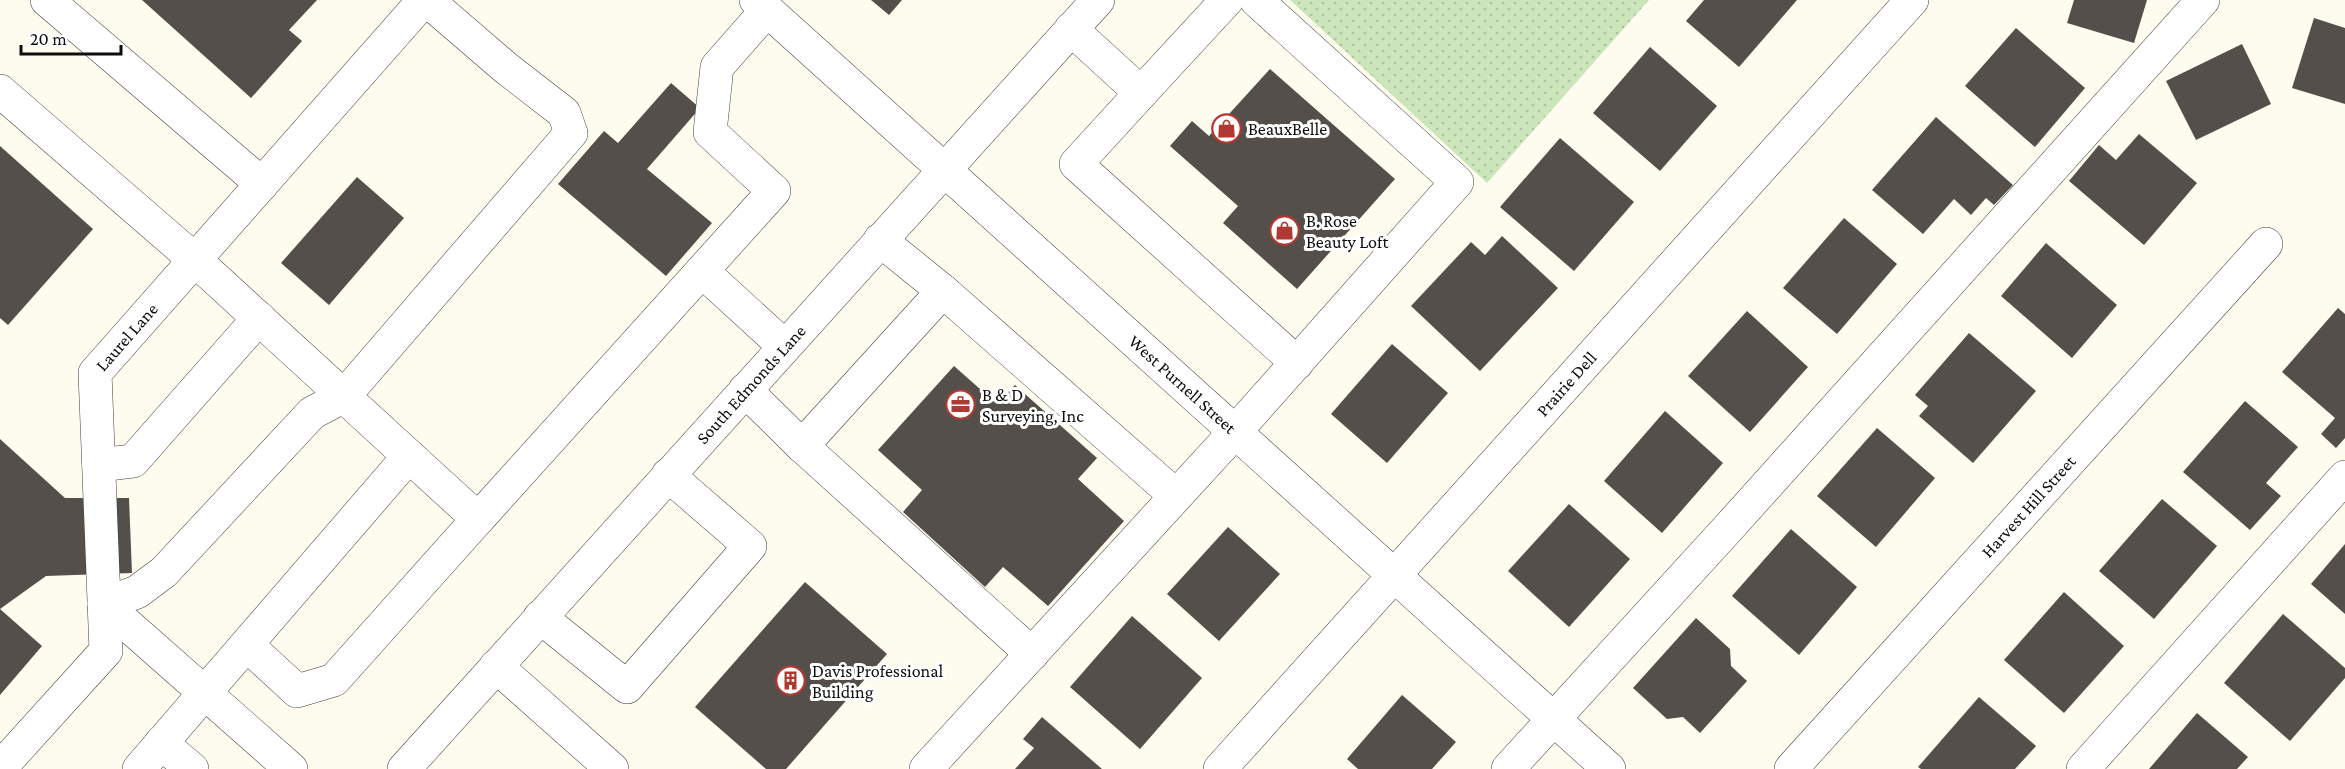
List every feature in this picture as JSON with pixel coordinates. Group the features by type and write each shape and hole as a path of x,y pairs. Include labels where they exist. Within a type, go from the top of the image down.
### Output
{"street":[{"path":"47,0 262,184"},
{"path":"291,769 104,604 137,592 164,572 312,413 344,396 572,133 564,113 425,0"},
{"name":"Laurel Lane","path":"0,768 106,651 95,373 425,0"},
{"name":"South Edmonds Lane","path":"404,769 1098,0"},
{"path":"1227,0 1076,164 1297,363"},
{"path":"927,769 1234,433 1457,182 1256,0"},
{"name":"Prairie Dell","path":"1220,769 1912,0"},
{"path":"1508,769 1552,718 1724,533 2202,0"},
{"path":"247,645 297,692 334,680 774,191 710,132 717,67 761,5"},
{"name":"West Purnell Street","path":"761,5 1609,769"},
{"path":"1071,29 1142,93"},
{"path":"0,91 260,318 478,519"},
{"path":"880,240 943,291 1175,495"},
{"name":"Harvest Hill Street","path":"1791,769 2266,244"},
{"path":"702,271 784,346"},
{"path":"802,446 943,291"},
{"path":"99,465 133,461 260,318"},
{"path":"745,390 802,446 1032,654"},
{"path":"139,769 409,456"},
{"path":"540,616 627,687 750,546 668,475"},
{"path":"2083,769 2345,477"},
{"path":"496,666 612,769"},
{"path":"161,743 192,769"}],"green space":[{"path":"1290,0 1649,0 1487,183"}],"building":[{"path":"142,0 317,0 289,30 302,41 251,98"},
{"path":"871,0 902,0 889,15"},
{"path":"1704,0 1797,0 1739,67 1686,21"},
{"path":"2074,0 2147,0 2134,43 2067,23"},
{"path":"2314,18 2345,28 2345,104 2292,88"},
{"path":"2016,28 2085,88 2035,147 1965,86"},
{"path":"2242,44 2271,104 2196,140 2166,81"},
{"path":"1650,47 1717,106 1660,171 1593,113"},
{"path":"1270,69 1395,179 1297,289 1223,223 1238,206 1170,146 1192,121 1209,136"},
{"path":"671,83 700,108 647,169 712,223 666,276 558,184 604,131 618,143"},
{"path":"1936,117 2013,185 1994,205 1986,198 1971,215 1954,199 1923,234 1872,190"},
{"path":"2139,134 2197,183 2144,245 2069,181 2099,145 2116,160"},
{"path":"1560,138 1634,202 1574,271 1500,207"},
{"path":"0,146 93,229 8,325 0,318"},
{"path":"357,177 404,218 329,305 281,263"},
{"path":"1844,218 1897,264 1837,334 1783,288"},
{"path":"1502,236 1558,288 1480,371 1411,306 1471,242 1485,255"},
{"path":"2046,243 2117,305 2072,358 2001,296"},
{"path":"2338,308 2345,314 2345,438 2336,448 2321,434 2335,418 2282,372"},
{"path":"1747,311 1808,367 1750,432 1688,376"},
{"path":"1969,333 2036,391 1973,463 1919,416 1928,406 1915,395"},
{"path":"1392,344 1448,393 1387,463 1331,414"},
{"path":"954,366 997,404 1015,385 1097,458 1078,479 1124,521 1048,606 1003,567 985,587 903,512 922,490 878,450"},
{"path":"2245,401 2298,447 2266,483 2281,496 2250,530 2183,472"},
{"path":"1665,411 1723,463 1662,533 1604,481"},
{"path":"1877,428 1935,478 1876,547 1817,496"},
{"path":"0,439 65,498 129,498 132,573 46,576 0,609"},
{"path":"2162,499 2217,546 2154,619 2099,571"},
{"path":"1569,504 1630,559 1569,627 1508,571"},
{"path":"1228,527 1280,574 1219,641 1167,594"},
{"path":"1791,529 1857,587 1799,655 1732,596"},
{"path":"2345,544 2345,614 2311,584"},
{"name":"Davis Professional Building","path":"805,582 887,654 786,769 766,769 695,707"},
{"path":"2064,592 2124,646 2064,713 2004,660"},
{"path":"0,609 42,646 0,695"},
{"path":"2283,614 2345,668 2345,678 2290,741 2224,683"},
{"path":"1132,616 1202,678 1140,749 1070,687"},
{"path":"1696,618 1730,649 1731,666 1747,681 1700,733 1683,717 1667,719 1633,688"},
{"path":"1402,695 1456,742 1432,769 1358,769 1347,759"},
{"path":"1979,697 2036,746 2015,769 1921,769 1918,767"},
{"path":"2197,713 2248,757 2237,769 2149,769"},
{"path":"1042,717 1102,769 1015,769 1034,748 1023,739"}],"place":[{"name":"BeauxBelle","path":"1227,129"},
{"name":"B. Rose Beauty Loft","path":"1285,231"},
{"name":"B & D Surveying, Inc","path":"961,405"},
{"name":"Davis Professional Building","path":"791,681"}]}
